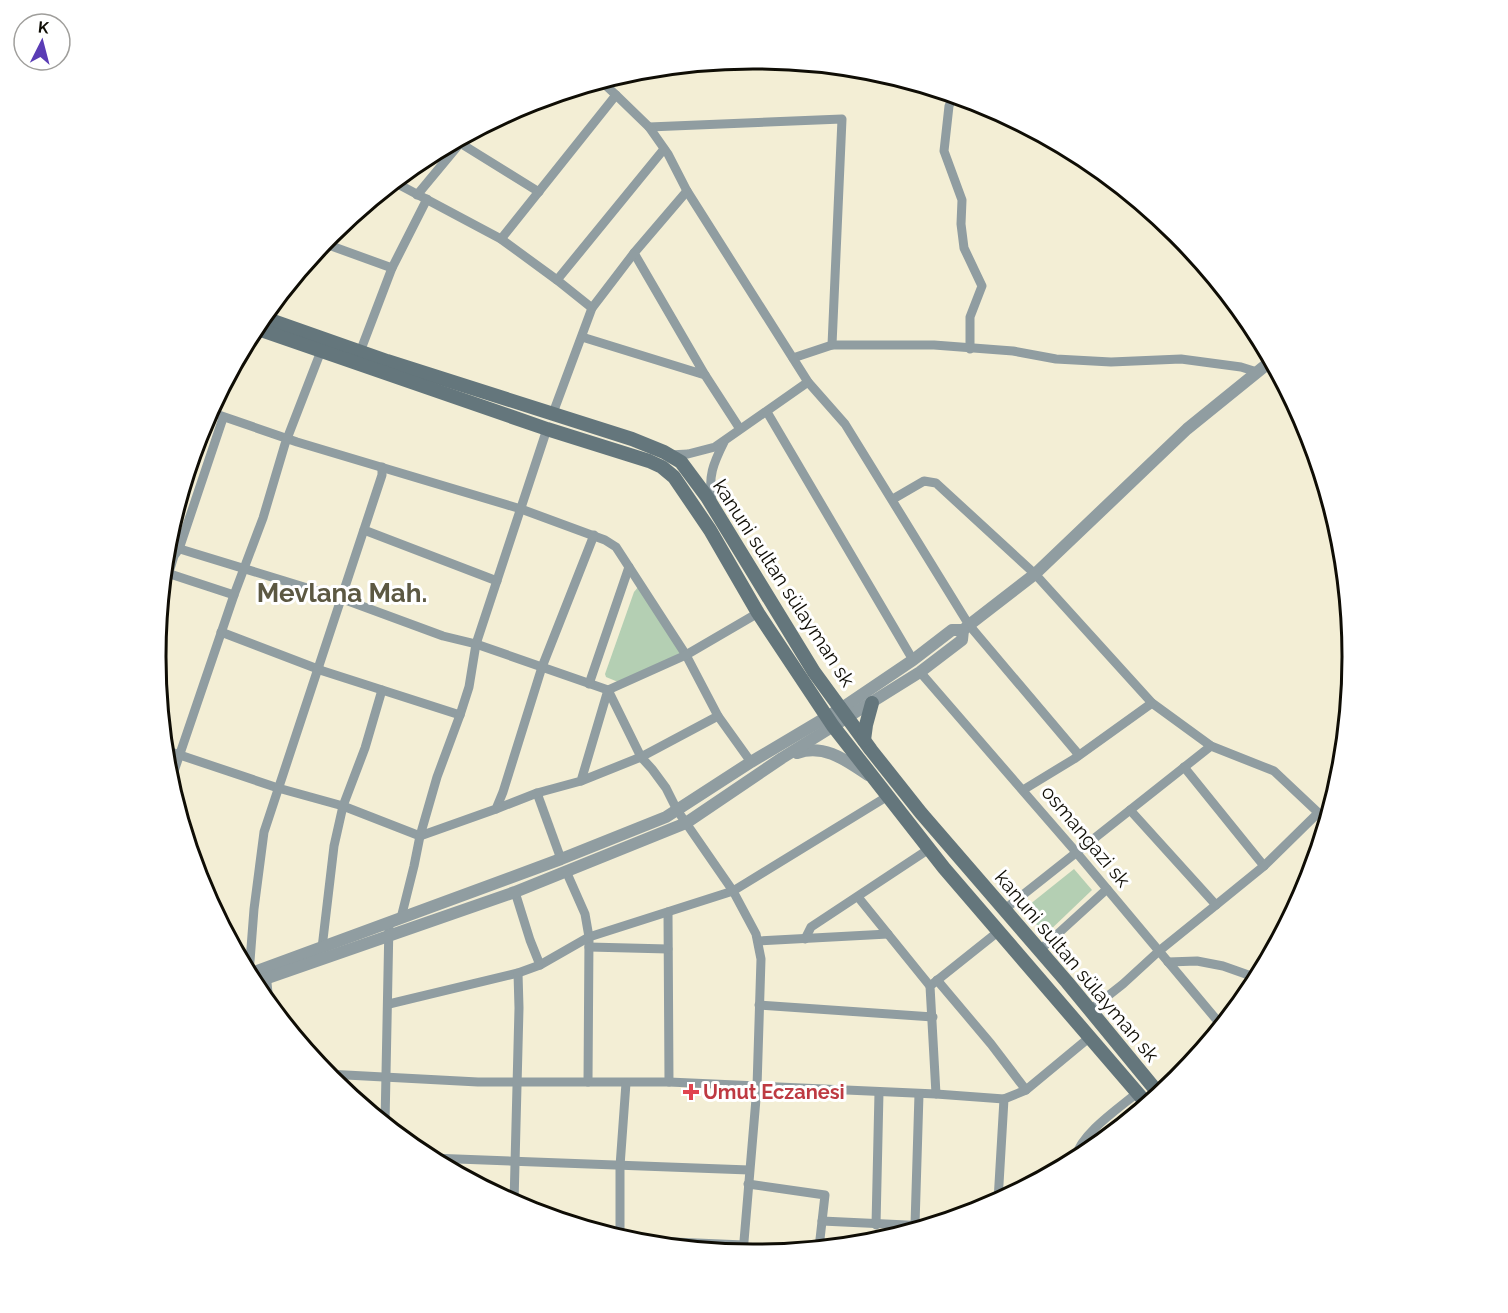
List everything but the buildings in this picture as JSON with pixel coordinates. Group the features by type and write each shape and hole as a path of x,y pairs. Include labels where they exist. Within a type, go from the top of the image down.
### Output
{"main road":[{"name":"kanuni sultan sülayman sk","path":"273,321 360,352 632,438 681,462 712,507 814,672 864,740 921,813 1040,950 1153,1087"},
{"path":"265,332 548,429 649,461 662,467 674,477 710,530 758,613 830,722 929,849 1141,1098"},
{"path":"864,740 872,703"}],"street":[{"path":"608,88 649,127 664,149 687,191 808,382 845,424 893,499 966,628 1078,755"},
{"path":"501,240 616,95"},
{"path":"950,103 944,151 962,200 961,224 964,248 982,286 970,317 970,349"},
{"path":"649,127 842,119 832,345"},
{"path":"469,143 539,192"},
{"path":"557,280 664,149"},
{"path":"360,352 422,197 454,152"},
{"path":"402,186 501,240 592,308"},
{"path":"553,413 592,308 634,253 687,191"},
{"path":"333,247 392,268"},
{"path":"634,253 705,375 740,429"},
{"path":"582,337 705,375"},
{"path":"793,358 832,345 934,345 1013,351 1056,359 1111,362 1181,359 1240,367 1257,372"},
{"path":"177,764 221,632 263,518 288,439 321,351"},
{"path":"262,976 322,948 393,925 515,892 564,865 666,817 751,762 845,713 952,630 966,628 1035,574 1187,429 1265,366"},
{"path":"670,455 705,451 716,447 808,382"},
{"path":"767,411 913,660"},
{"path":"218,416 288,439 521,508 594,535 616,547 686,655 718,716 751,762"},
{"path":"176,553 223,418"},
{"path":"386,1115 388,1004 393,925 414,866 437,777 469,687 476,644 548,429"},
{"path":"712,507 710,481 712,467 725,440"},
{"path":"250,958 264,832 302,722 382,467"},
{"path":"893,499 924,481 936,483 1035,574 1152,703 1211,746 1274,771 1318,813 1264,866 1090,1010"},
{"path":"364,530 497,581"},
{"path":"496,809 542,667 594,535"},
{"path":"179,549 340,598 443,636 476,644 608,690 686,655 758,613"},
{"path":"589,684 629,567"},
{"path":"173,574 234,595"},
{"path":"845,713 872,703 920,672 962,640 966,628"},
{"path":"221,632 318,668 460,716"},
{"name":"osmangazi sk","path":"920,672 1076,852 1216,1019"},
{"path":"322,948 334,846 343,806 365,748 382,690"},
{"path":"608,690 641,757 666,788 677,810 733,891 759,941 761,958 757,1087 743,1244"},
{"path":"581,781 608,690"},
{"path":"1023,790 1152,703"},
{"path":"175,753 278,788 343,806 420,837 537,793 581,781 641,757 718,716"},
{"path":"260,973 686,823 782,758 830,722"},
{"path":"1005,909 1211,746"},
{"path":"782,758 805,750 827,752 845,759 876,781"},
{"path":"1184,767 1264,866"},
{"path":"537,793 585,914 589,942 588,1082"},
{"path":"388,1004 518,973 589,942 668,912 733,891 888,796"},
{"path":"1130,810 1216,905"},
{"path":"805,939 811,927 929,849"},
{"path":"1040,950 1107,889"},
{"path":"515,892 540,964"},
{"path":"858,897 888,933 991,1044 1026,1090"},
{"path":"668,912 669,1082"},
{"path":"936,1094 934,983 999,931"},
{"path":"759,941 888,933"},
{"path":"589,942 668,948"},
{"path":"1168,962 1197,961 1223,966 1247,975"},
{"path":"266,973 267,985"},
{"path":"514,1192 518,973"},
{"path":"759,1005 933,1017"},
{"path":"342,1074 516,1082 669,1082 1004,1099 1026,1090 1090,1037"},
{"path":"620,1228 620,1166 626,1083"},
{"path":"876,1225 879,1092"},
{"path":"1083,1143 1137,1093"},
{"path":"915,1221 919,1094"},
{"path":"999,1190 1004,1099"},
{"path":"450,1159 749,1170"},
{"path":"748,1184 825,1195 820,1240"},
{"path":"822,1221 902,1225"}],"green space":[{"path":"639,586 682,652 623,684 606,677 605,674 634,592"},
{"path":"1074,869 1092,890 1045,935 1024,909"}],"place":[{"name":"Umut Eczanesi","path":"691,1092"}],"district":[{"name":"Mevlana Mah.","path":"342,593"}]}
